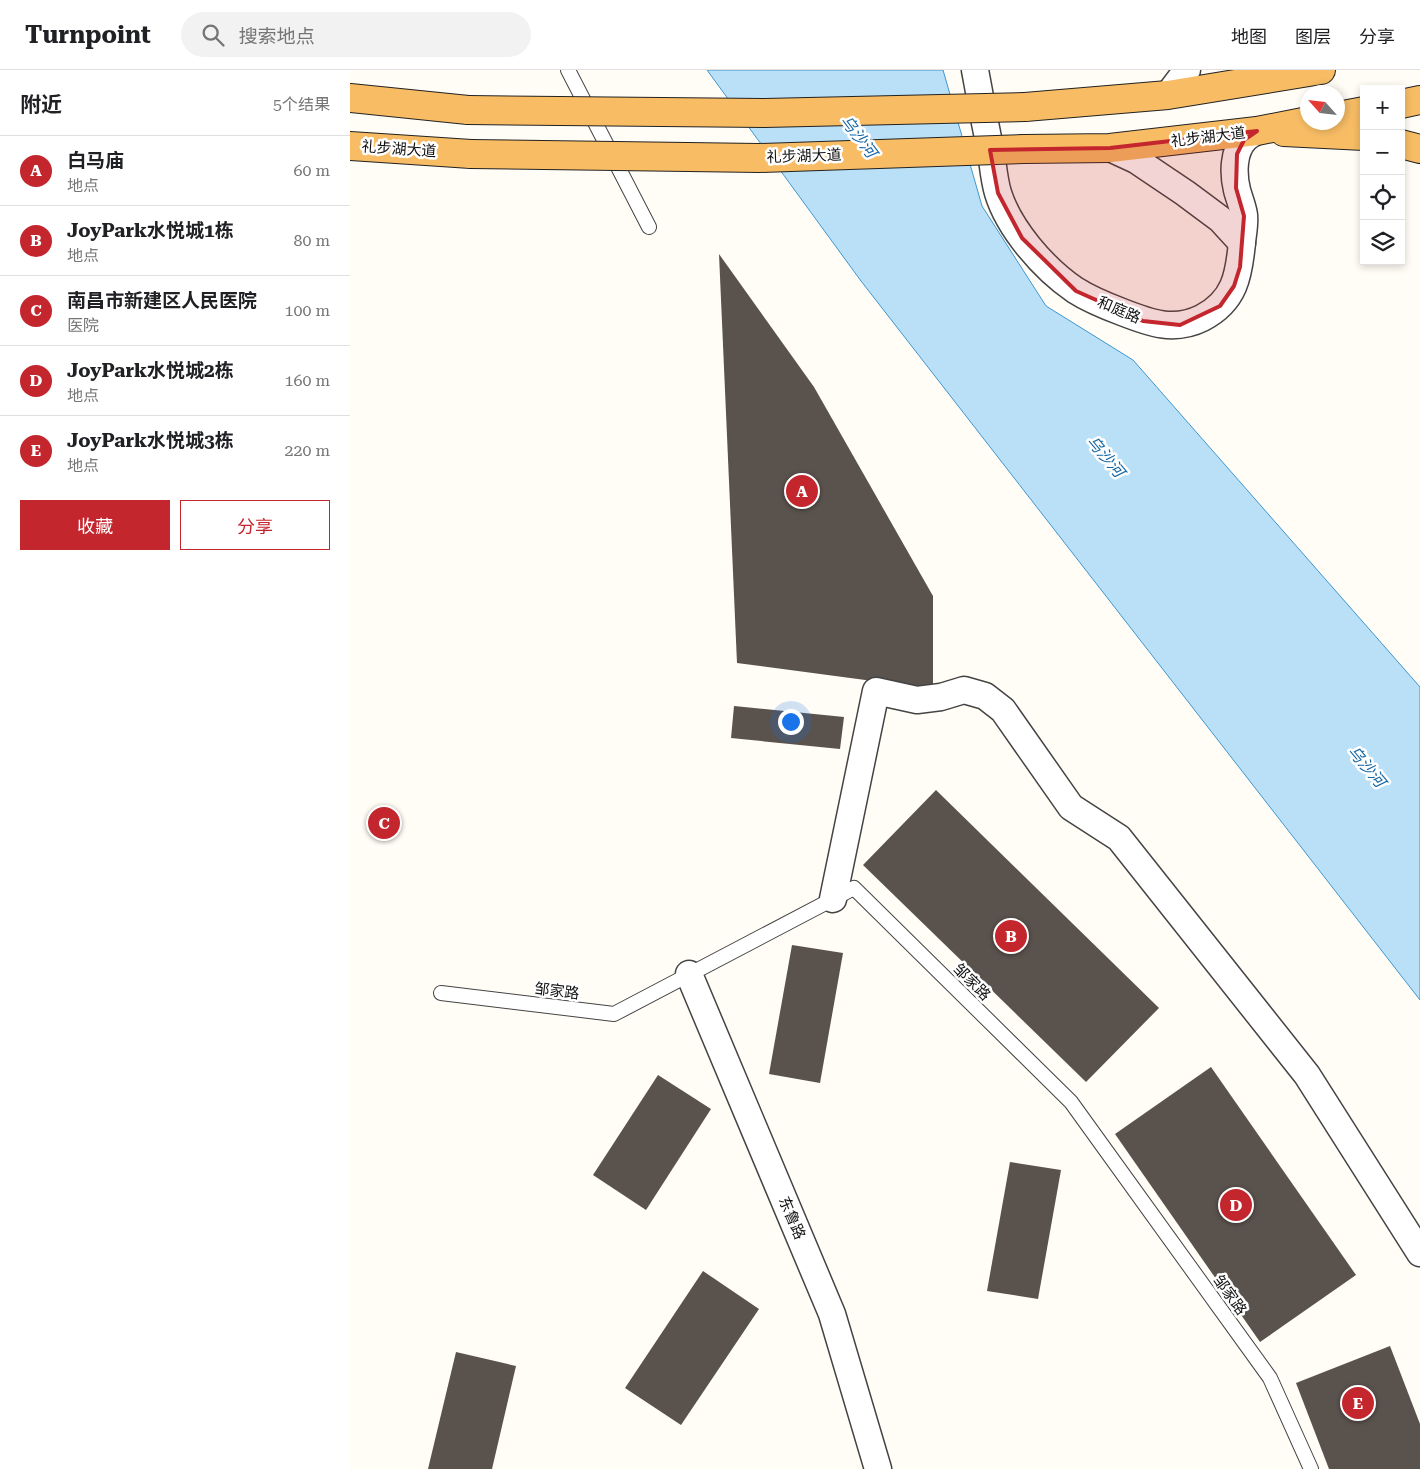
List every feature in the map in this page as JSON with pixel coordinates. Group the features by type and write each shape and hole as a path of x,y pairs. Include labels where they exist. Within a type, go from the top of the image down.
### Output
{"highway":[{"path":"1226,85 1259,70"},
{"path":"350,98 468,110 764,113 1025,107 1168,95 1321,70"},
{"path":"1405,103 1420,100"},
{"path":"1345,115 1360,112"},
{"path":"1257,131 1300,123"},
{"path":"1257,131 1360,136"},
{"name":"礼步湖大道","path":"350,146 471,154 759,158 1110,148 1257,131"},
{"path":"1405,145 1420,149"}],"street":[{"name":"和庭路","path":"975,70 998,193 1022,238 1053,272 1076,291 1109,307 1162,326 1180,325 1201,318 1220,306 1234,286 1240,267 1244,216 1236,188 1235,168 1237,154 1244,140 1257,131"},
{"path":"1168,95 1187,70"},
{"path":"1110,148 1136,160 1185,193 1220,219 1242,243"},
{"path":"833,899 876,691 917,700 941,697 964,690 985,696 1003,710 1071,807 1119,838 1307,1075 1420,1253"},
{"name":"东鲁路","path":"689,974 832,1314 878,1469"}],"lane":[{"path":"568,70 649,227"},
{"name":"邹家路","path":"441,992 614,1014 854,888 1071,1102 1270,1378 1311,1469"}],"highlighted area":[{"path":"1257,131 1244,140 1237,154 1236,188 1244,216 1240,267 1234,286 1220,306 1180,325 1143,321 1076,291 1022,238 998,193 990,150 1110,148"}],"water":[{"name":"乌沙河","path":"707,70 943,70 982,206 1046,306 1133,360 1420,687 1420,1000 861,281"}],"building":[{"path":"719,254 814,387 933,596 933,689 737,663"},
{"path":"734,706 844,717 840,749 731,738"},
{"path":"936,790 1159,1008 1086,1082 863,865"},
{"path":"792,945 843,953 820,1083 769,1074"},
{"path":"1211,1067 1356,1275 1260,1342 1115,1134"},
{"path":"658,1075 711,1109 646,1210 593,1175"},
{"path":"1010,1162 1061,1170 1038,1299 987,1291"},
{"path":"703,1271 759,1309 681,1425 625,1388"},
{"path":"1390,1346 1420,1424 1420,1469 1329,1469 1296,1383"},
{"path":"456,1352 516,1366 492,1469 428,1469"}],"place":[{"name":"白马庙","path":"802,491"},
{"name":"南昌市新建区人民医院","path":"384,823"},
{"name":"JoyPark水悦城1栋","path":"1011,936"},
{"name":"JoyPark水悦城2栋","path":"1236,1205"},
{"name":"JoyPark水悦城3栋","path":"1358,1403"}]}
